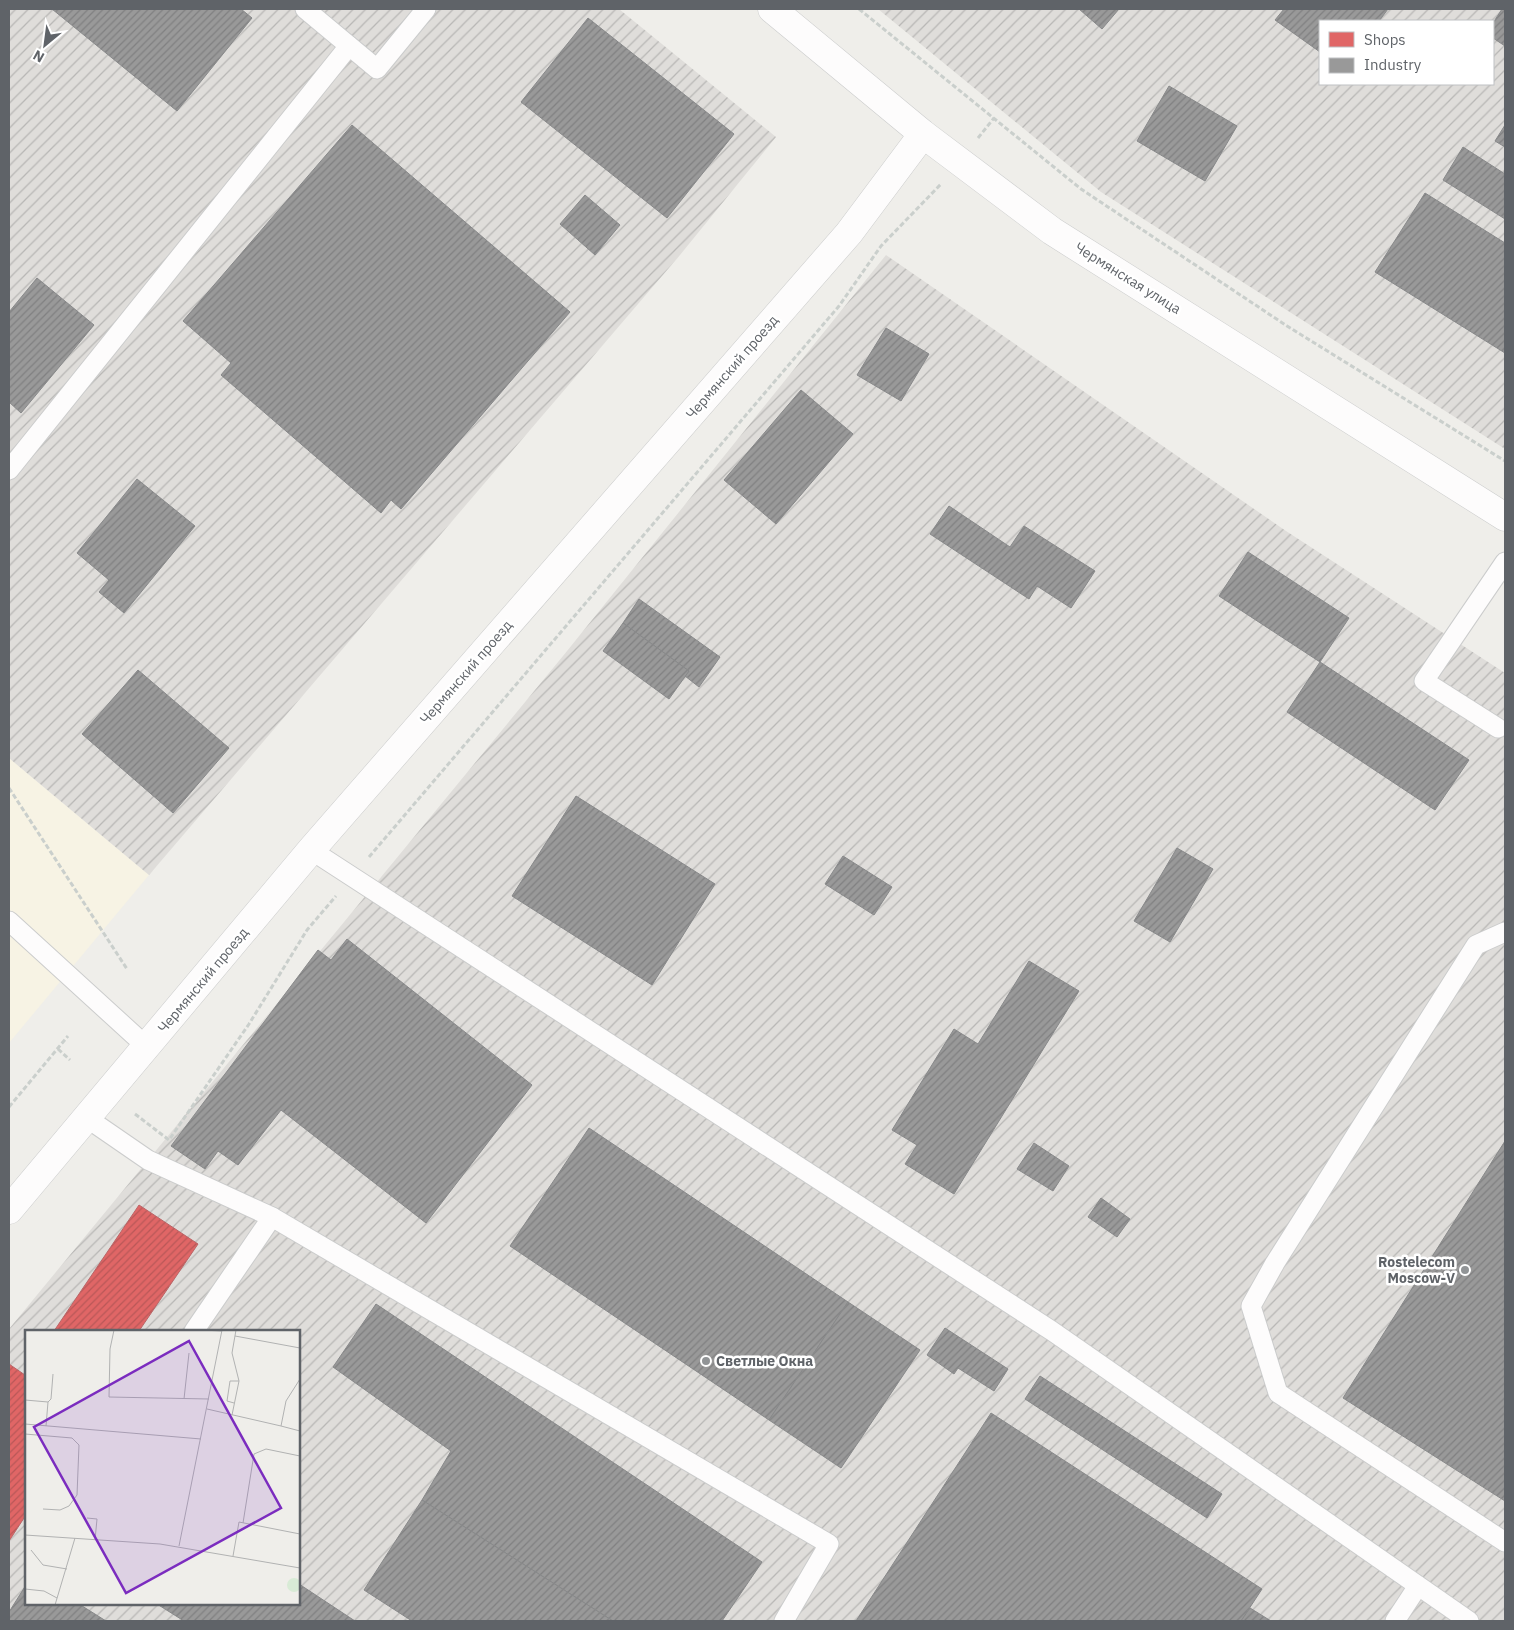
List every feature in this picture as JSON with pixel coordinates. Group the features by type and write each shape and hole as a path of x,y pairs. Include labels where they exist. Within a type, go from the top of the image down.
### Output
{"street":[{"name":"Чермянская улица","path":"772,9 923,134 1052,231 1505,517"},
{"name":"Чермянский проезд","path":"9,1210 312,850 849,233 923,134"}],"lane":[{"path":"306,9 377,69 426,9"},
{"path":"9,470 349,46"},
{"path":"1498,728 1424,681 1505,562"},
{"path":"312,850 1052,1331 1469,1621"},
{"path":"9,921 147,1047"},
{"path":"1505,932 1476,946 1275,1264 1251,1306 1278,1392 1505,1542"},
{"path":"87,1118 148,1160 272,1217 829,1544 784,1621"},
{"path":"195,1330 272,1217"},
{"path":"1395,1621 1418,1586"}],"path":[{"path":"859,9 1081,189 1286,326 1505,461"},
{"path":"134,1114 169,1140 249,1024 307,930 839,306 881,246 940,185 994,118"},
{"path":"9,788 127,969"},
{"path":"9,1106 68,1036"},
{"path":"58,1049 70,1060"}],"shaded area":[{"path":"9,9 619,9 776,137 680,255 149,875 9,758"},
{"path":"878,9 1505,9 1505,449 1101,192"},
{"path":"886,255 1286,531 1505,673 1505,1621 9,1621 9,1329 563,656"},
{"path":"9,758 149,875 9,1043"}],"building: Shops":[{"path":"139,1205 198,1244 140,1330 55,1330"},
{"path":"9,1364 25,1375 25,1517 9,1541"}],"building: Industry":[{"path":"52,9 241,9 252,18 177,111"},
{"path":"1079,9 1119,9 1102,29"},
{"path":"1284,9 1388,9 1380,20 1319,20 1319,51 1275,20"},
{"path":"1502,9 1505,9 1505,46 1494,39 1494,21"},
{"path":"588,18 734,134 667,218 521,102"},
{"path":"1169,86 1237,126 1205,181 1137,141"},
{"path":"352,125 570,312 401,509 391,500 381,513 221,375 231,363 183,321"},
{"path":"1505,125 1505,147 1495,141"},
{"path":"1463,147 1505,174 1505,219 1443,180"},
{"path":"1425,193 1505,243 1505,353 1375,272"},
{"path":"585,195 620,225 595,255 560,224"},
{"path":"37,278 94,325 21,413 9,402 9,312"},
{"path":"886,328 929,354 901,401 857,375"},
{"path":"801,390 853,434 776,524 724,480"},
{"path":"137,479 195,526 124,613 99,592 109,580 77,553"},
{"path":"949,506 1010,547 1024,526 1095,571 1071,608 1037,586 1029,599 930,534"},
{"path":"1248,552 1349,618 1320,662 1219,596"},
{"path":"639,599 720,657 699,687 685,676 689,671 623,623"},
{"path":"623,623 689,671 669,699 603,651"},
{"path":"1320,662 1469,760 1435,810 1287,712"},
{"path":"138,670 229,748 173,813 82,734"},
{"path":"576,796 715,884 652,985 512,896"},
{"path":"1177,848 1213,869 1170,942 1134,921"},
{"path":"843,856 892,887 874,915 825,884"},
{"path":"347,939 532,1085 426,1223 281,1110 238,1165 218,1151 205,1169 171,1146 318,950 331,960"},
{"path":"1029,961 1079,991 954,1194 905,1164 917,1145 892,1130 954,1029 978,1044"},
{"path":"589,1128 848,1302 769,1420 510,1246"},
{"name":"Rostelecom Moscow-V","path":"1505,1141 1505,1501 1343,1398"},
{"path":"1034,1143 1069,1166 1053,1191 1017,1169"},
{"path":"1101,1198 1130,1219 1117,1237 1088,1217"},
{"path":"848,1302 920,1350 841,1468 769,1420"},
{"path":"376,1304 762,1562 722,1621 613,1621 422,1500 451,1451 333,1367"},
{"path":"945,1328 1008,1369 994,1391 958,1368 954,1374 927,1355"},
{"path":"1040,1376 1222,1494 1207,1518 1025,1399"},
{"path":"991,1413 1262,1589 1241,1621 856,1621"},
{"path":"422,1500 613,1621 412,1621 364,1590"},
{"path":"300,1585 355,1621 184,1621 159,1605 300,1605"},
{"path":"25,1587 25,1605 81,1605 106,1621 9,1621 9,1612"},
{"path":"1250,1608 1271,1621 1241,1621"}],"place":[{"name":"Rostelecom Moscow-V","path":"1465,1270"},
{"name":"Светлые Окна","path":"706,1361"}]}
